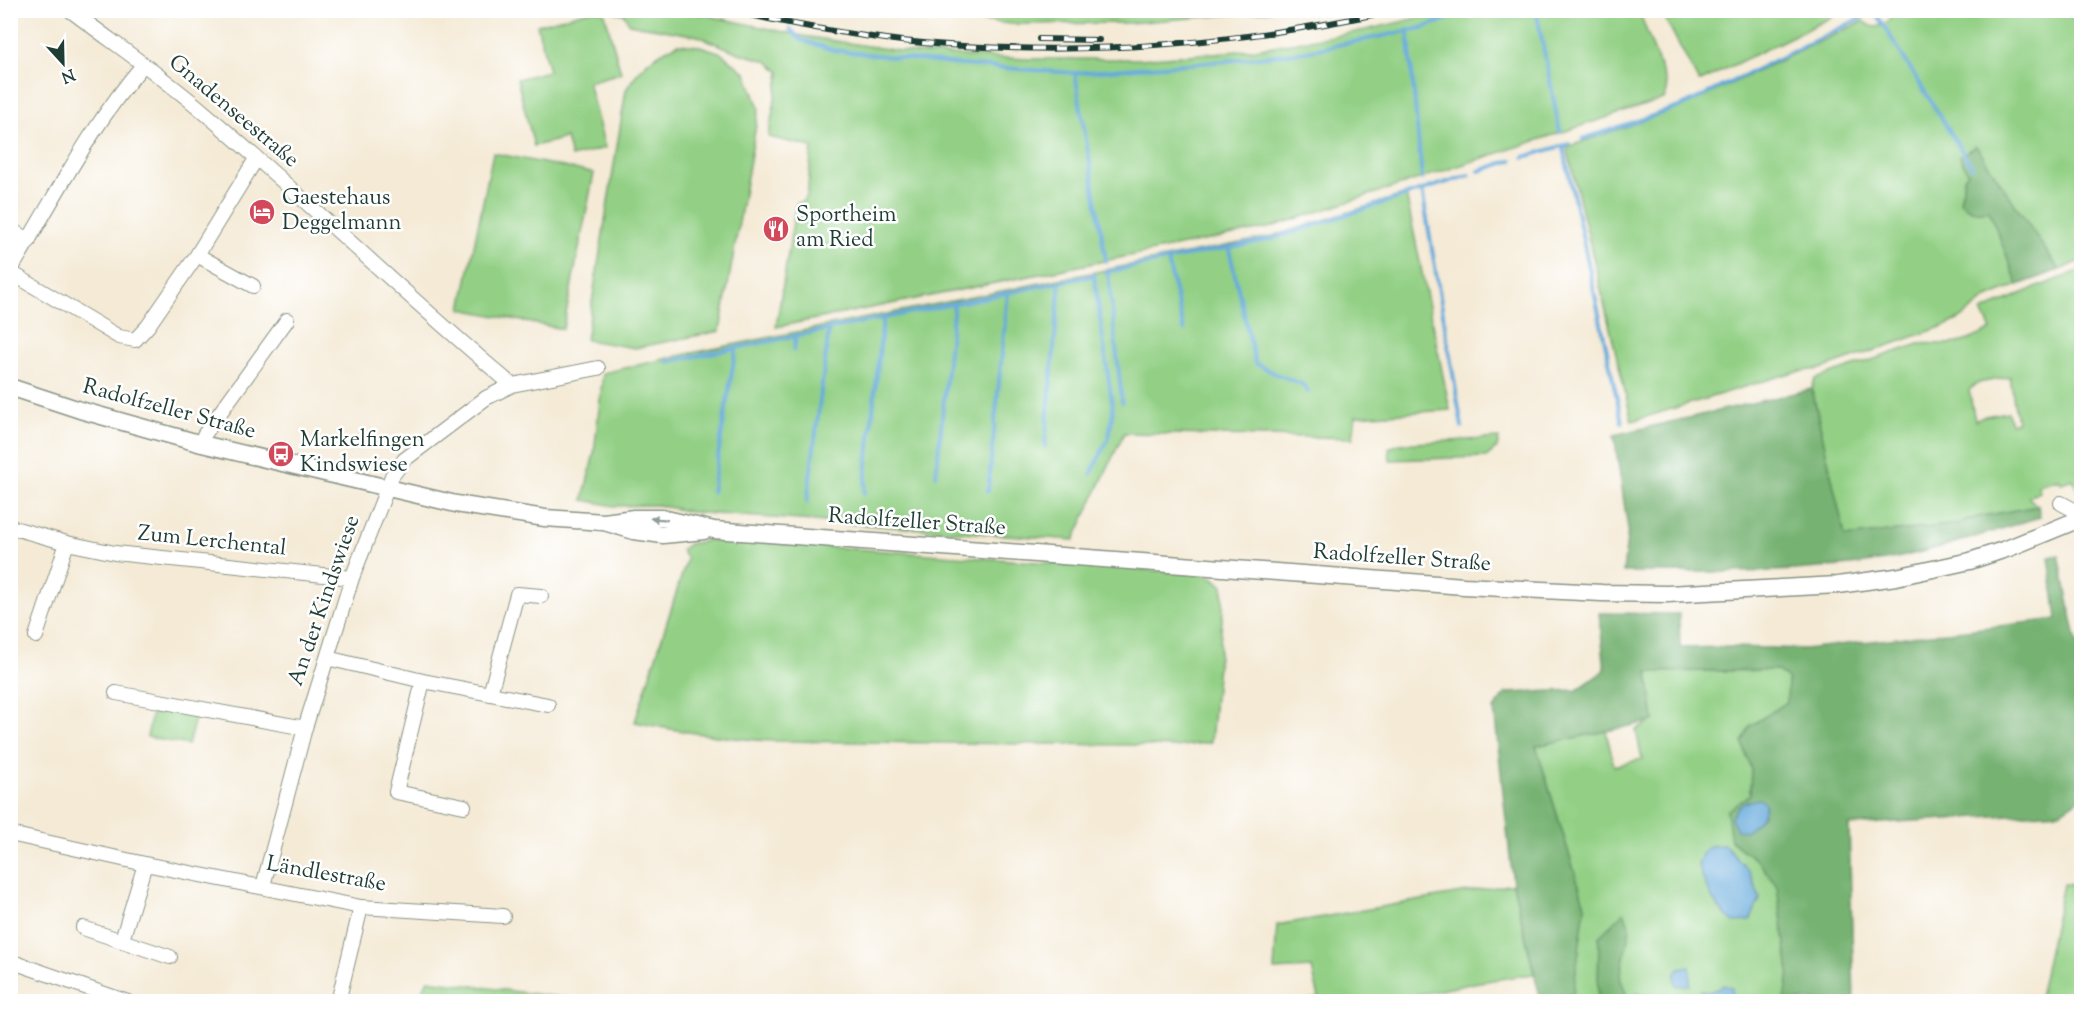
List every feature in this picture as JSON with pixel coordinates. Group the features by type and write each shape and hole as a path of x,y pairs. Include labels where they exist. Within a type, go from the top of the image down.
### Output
{"street":[{"name":"Gnadenseestraße","path":"70,10 203,112 512,385"},
{"path":"143,64 118,94 80,152 10,271 119,337 135,340 148,326 198,255 256,159"},
{"path":"10,229 29,241"},
{"path":"198,255 253,286"},
{"path":"201,444 204,435 287,320"},
{"path":"387,488 392,476 404,460 486,398 512,385 598,368"},
{"name":"Radolfzeller Straße","path":"10,387 80,410 201,444 487,510 604,522 633,518 662,518 714,530 1475,587 1667,594 1838,585 1896,577 1970,561 2080,519 2074,510 2061,503"},
{"name":"An der Kindswiese","path":"263,886 305,728 352,578 387,488"},
{"name":"Zum Lerchental","path":"10,527 67,543 115,553 352,578"},
{"path":"36,636 67,543"},
{"path":"490,694 517,594 541,596"},
{"path":"327,658 423,681 548,705"},
{"path":"423,681 396,792 464,806"},
{"path":"116,693 305,728"},
{"name":"Ländlestraße","path":"11,834 145,864 361,907 502,916"},
{"path":"122,940 145,864"},
{"path":"338,1002 361,907"},
{"path":"83,928 170,957"},
{"path":"10,961 128,1002"}],"green space":[{"path":"593,10 604,11 621,73 588,82 605,148 571,157 566,138 534,146 517,79 549,71 537,25"},
{"path":"1271,10 1129,23 1012,24 886,11"},
{"path":"612,11 686,11 803,36 913,53 1028,59 1140,59 1250,50 1361,31 1448,11 1639,11 1666,82 1667,92 1664,99 1268,228 776,327 796,204 807,196 812,147 768,137 780,72 767,61 739,53 698,36 629,24 624,14"},
{"path":"1661,11 1844,11 1699,82"},
{"path":"1890,11 2081,11 2081,261 2059,270 1975,147 1968,173 1964,178 1960,201 1973,210 1989,210 2018,285 1987,298 1960,319 1947,325 1821,369 1794,372 1632,421 1567,147 1682,107 1863,21 1874,27 1882,25 1891,17"},
{"path":"678,44 700,46 719,52 746,73 759,108 720,331 635,348 586,340 626,90 648,62"},
{"path":"1976,146 2059,270 2018,285 1989,210 1973,210 1960,201 1964,178 1968,173 1959,156"},
{"path":"493,153 594,173 563,329 461,309"},
{"path":"1406,194 1450,410 1356,416 1353,438 1124,433 1074,540 690,512 658,505 614,506 583,500 594,453 603,373 682,355 1270,237"},
{"path":"2081,270 2081,495 2073,479 2061,483 2059,479 2038,485 2040,492 2028,497 2038,506 1977,517 1958,524 1845,537 1812,389 1815,379 1919,344 1950,344 1974,338 1991,330 1982,311","holes":["2010,377 2017,422 2011,423 2008,412 1985,416 1975,421 1969,390 1978,383"]},
{"path":"1812,389 1845,537 1958,524 1977,517 2038,506 2040,517 1933,549 1862,563 1794,570 1623,572 1628,529 1614,435"},
{"path":"1499,438 1497,448 1486,457 1390,460 1389,448 1399,444"},
{"path":"709,540 1203,574 1214,578 1223,586 1223,609 1211,742 1175,747 775,741 740,739 635,722 687,559 681,550 689,544"},
{"path":"2059,555 2076,639 2081,652 2080,799 2061,812 1849,825 1854,1001 1785,1001 1789,972 1777,886 1759,862 1731,841 1727,811 1750,794 1751,769 1742,743 1750,726 1787,702 1788,680 1777,670 1648,672 1654,721 1536,746 1585,906 1572,1001 1541,1001 1513,884 1494,709 1506,693 1577,690 1605,670 1599,613 1679,614 1680,648 1805,649 2057,619 2049,557"},
{"path":"1777,670 1788,680 1788,702 1742,742 1751,769 1750,794 1731,841 1759,862 1777,886 1789,972 1785,1001 1649,1001 1637,993 1636,1001 1629,1001 1620,978 1630,928 1599,937 1598,1001 1572,1001 1585,906 1536,746 1606,731 1614,766 1642,759 1636,730 1654,720 1647,672","holes":["1723,845 1750,872 1760,899 1706,886 1698,865"]},
{"path":"161,708 196,715 188,745 147,737 152,713 160,714"},
{"path":"1513,884 1534,974 1479,982 1388,1001 1299,1002 1319,998 1312,968 1274,970 1277,925"},
{"path":"2063,884 2081,885 2081,1001 2031,1001 2039,998"},
{"path":"1624,912 1630,928 1620,978 1629,1001 1598,1001 1599,937"},
{"path":"428,980 587,1001 416,1001"}],"water":[{"path":"1759,799 1765,803 1764,812 1746,831 1737,830 1731,818 1736,810 1745,802"},
{"path":"1724,845 1750,872 1760,899 1750,921 1734,922 1721,910 1708,889 1698,865 1703,852 1709,846"},
{"path":"1690,966 1690,985 1676,986 1675,976 1679,968"},
{"path":"1724,985 1732,988 1732,993 1725,999 1697,1001 1697,995 1701,991 1709,992"}],"waterway":[{"path":"790,29 801,40 833,50 960,65 1075,73 1226,61 1303,52 1422,28 1472,10"},
{"path":"1536,10 1560,132"},
{"path":"1583,139 1682,106 1877,10"},
{"path":"2069,10 2082,30"},
{"path":"1875,12 1972,167"},
{"path":"1408,30 1422,179"},
{"path":"1075,73 1106,261"},
{"path":"1524,157 1569,144"},
{"path":"1563,146 1622,422"},
{"path":"1479,171 1512,160"},
{"path":"1106,272 1271,239 1469,175"},
{"path":"1422,190 1462,427"},
{"path":"1229,249 1255,363 1302,384 1308,392"},
{"path":"1168,261 1184,330"},
{"path":"1108,272 1122,402"},
{"path":"1091,474 1109,437 1113,410 1094,275"},
{"path":"667,362 1095,275"},
{"path":"1045,446 1060,282"},
{"path":"988,491 1008,293"},
{"path":"936,475 954,303"},
{"path":"864,493 883,318"},
{"path":"807,502 829,329"},
{"path":"794,350 796,335"},
{"path":"712,492 736,348"}],"railway":[{"path":"727,10 814,28 902,41 1026,48 1088,48 1211,40 1273,32 1395,10"},
{"path":"1039,39 1099,40"}],"place":[{"name":"Gaestehaus Deggelmann","path":"262,212"},
{"name":"Sportheim am Ried","path":"776,229"},
{"name":"Markelfingen Kindswiese","path":"281,454"}]}
